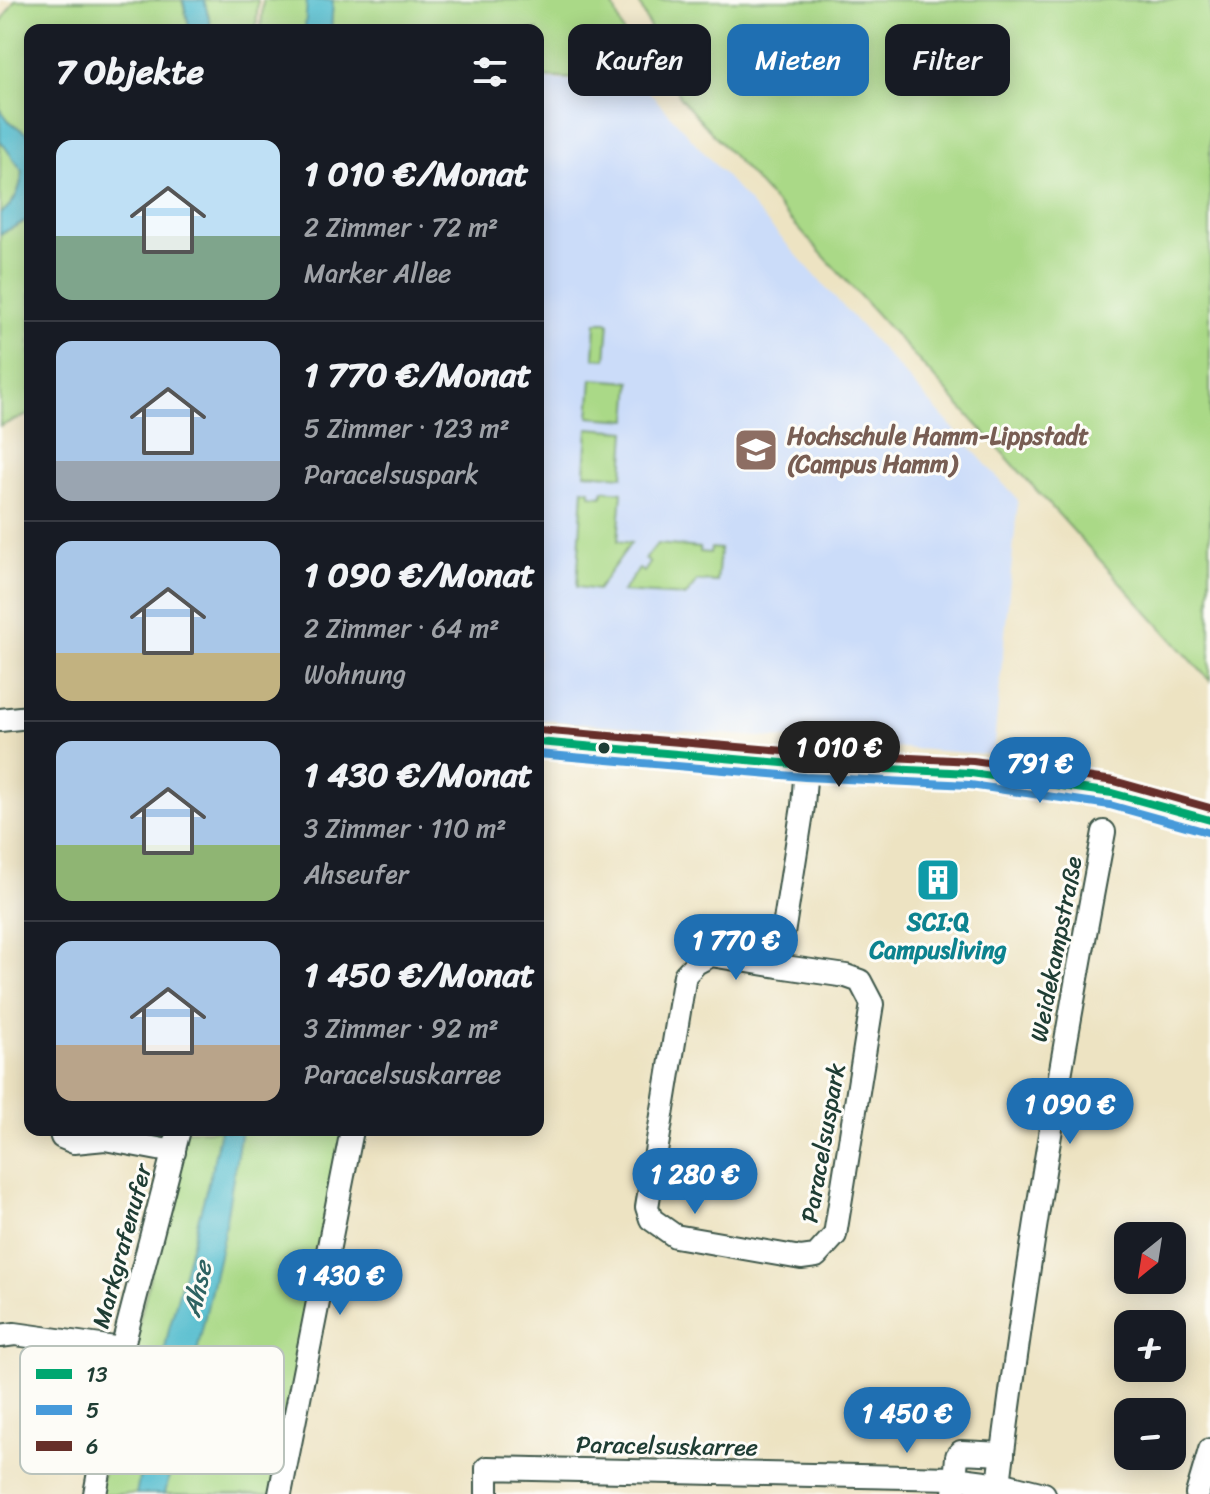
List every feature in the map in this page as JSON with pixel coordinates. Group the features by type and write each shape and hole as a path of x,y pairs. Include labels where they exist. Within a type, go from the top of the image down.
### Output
{"street":[{"path":"0,720 24,718"},
{"path":"544,743 1020,779 1112,793 1210,820"},
{"path":"778,966 803,806 806,765"},
{"name":"Weidekampstraße","path":"999,1484 1028,1263 1056,1090 1104,832"},
{"name":"Paracelsuspark","path":"711,955 778,966 860,981 872,1004 835,1235 816,1256 801,1258 675,1236 651,1219 647,1207 685,975 696,963 711,955"},
{"name":"Markgrafenufer","path":"62,1136 74,1142 105,1139 174,1152"},
{"name":"Markgrafenufer","path":"123,1346 178,1136"},
{"path":"284,1474 351,1136"},
{"path":"0,1336 15,1334 101,1346"},
{"path":"1197,1494 1210,1450"},
{"path":"950,1483 957,1456 961,1452 1003,1454"},
{"name":"Paracelsuskarree","path":"487,1494 487,1468 871,1485 999,1484 1044,1494"},
{"name":"Markgrafenufer","path":"95,1494 99,1474"},
{"path":"280,1494 284,1474"}],"shaded area":[{"name":"Hochschule Hamm-Lippstadt (Campus Hamm)","path":"544,79 568,80 568,96 653,96 1018,500 993,755 544,720"}],"green space":[{"path":"15,0 182,0 188,24 24,24 24,132 9,121 0,109 0,24"},
{"path":"204,0 258,0 256,24 210,24"},
{"path":"263,0 310,0 308,24 261,24"},
{"path":"333,0 611,0 620,24 568,24 568,78 544,77 544,24 331,24"},
{"path":"638,0 1210,0 1210,681 680,98 711,96 711,24 648,24"},
{"path":"0,140 23,171 16,195 0,214"},
{"path":"24,222 24,416 0,426 0,234"},
{"path":"596,322 609,322 606,359 594,358"},
{"path":"592,379 631,382 628,420 589,417"},
{"path":"588,428 626,431 623,476 585,473"},
{"path":"583,489 590,490 590,495 602,496 603,490 622,492 618,541 631,543 597,590 577,587"},
{"path":"657,544 700,548 700,552 710,553 711,548 720,549 717,582 697,581 686,596 622,592 639,569 644,572 650,563 645,559"},
{"path":"184,1136 345,1136 284,1448 284,1346 133,1346"},
{"path":"103,1474 279,1474 275,1494 98,1494"}],"water":[{"path":"183,0 204,0 210,24 189,24"},
{"path":"307,0 333,0 331,24 305,24"},
{"path":"0,109 9,121 24,132 24,222 0,234 0,214 16,195 23,172 0,140"},
{"name":"Ahse","path":"219,1136 240,1136 223,1237 198,1346 166,1346 169,1329"},
{"path":"140,1474 170,1474 165,1494 136,1494"}],"transit line":[{"name":"6","path":"544,730 807,753 973,761 1114,781 1210,808"},
{"name":"13","path":"544,743 806,765 971,773 1112,793 1210,820"},
{"name":"5","path":"544,755 805,777 970,785 1110,805 1207,832"}],"place":[{"name":"Hochschule Hamm-Lippstadt (Campus Hamm)","path":"756,450"},
{"name":"SCI:Q Campusliving","path":"938,880"}]}
